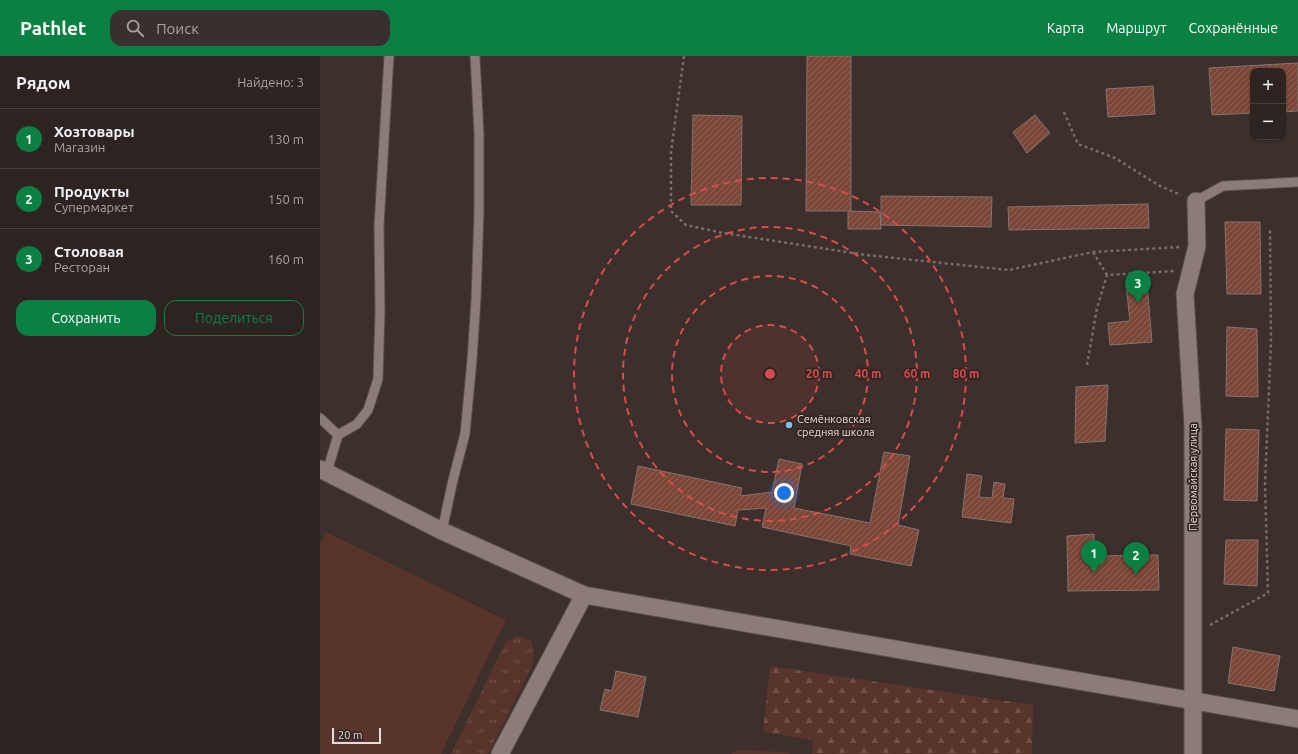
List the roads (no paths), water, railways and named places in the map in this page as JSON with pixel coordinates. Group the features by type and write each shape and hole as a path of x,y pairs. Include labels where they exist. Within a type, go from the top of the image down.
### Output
{"street":[{"name":"Первомайская улица","path":"1193,754 1193,426 1185,294 1197,246 1196,201"},
{"path":"324,471 442,532 584,595 1298,719"},
{"path":"500,754 584,595"}],"lane":[{"path":"324,471 338,435 357,424 368,410 378,379 380,312 379,226 389,56"},
{"path":"442,532 453,480 466,434 472,360 476,299 479,134 475,56"},
{"path":"1196,201 1223,186 1298,182"},
{"path":"320,418 338,435"}],"place":[{"name":"Столовая","path":"1138,303"},
{"name":"Семёнковская средняя школа","path":"789,425"},
{"name":"Хозтовары","path":"1094,573"},
{"name":"Продукты","path":"1136,575"}]}
